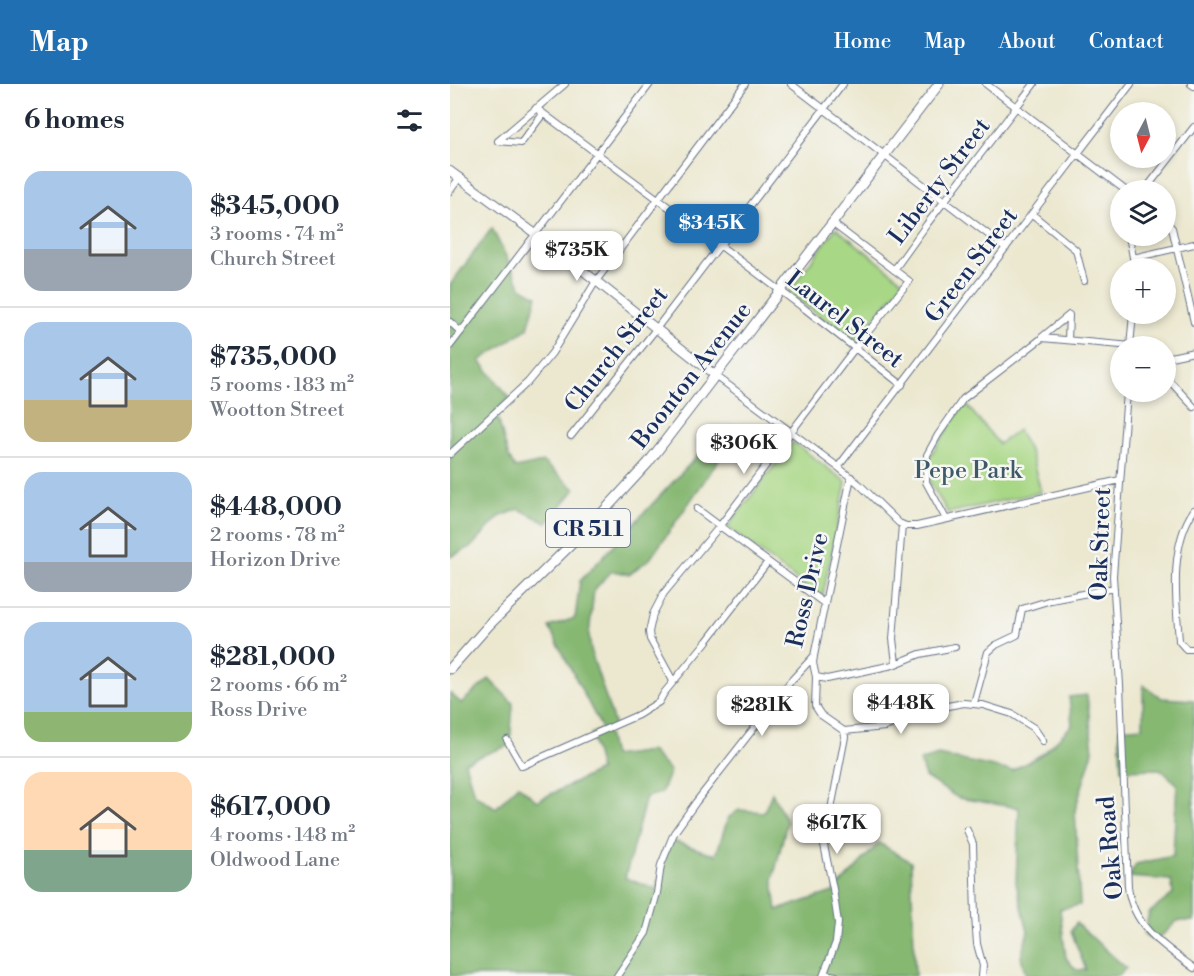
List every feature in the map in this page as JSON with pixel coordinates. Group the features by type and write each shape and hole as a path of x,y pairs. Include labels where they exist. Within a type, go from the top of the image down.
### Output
{"main road":[{"name":"Boonton Avenue","path":"450,669 489,625 615,500 648,463 939,84"}],"street":[{"path":"543,114 521,143 498,141 565,84"},
{"path":"450,346 650,84"},
{"path":"450,454 538,371 552,353 596,281 745,84"},
{"path":"791,84 1005,248"},
{"name":"Church Street","path":"571,436 656,329 843,84"},
{"path":"986,84 1112,180"},
{"name":"Liberty Street","path":"673,681 650,639 649,632 653,614 664,593 719,527 909,281 894,270 1034,84"},
{"name":"Green Street","path":"838,467 1131,84"},
{"name":"Laurel Street","path":"536,108 902,385"},
{"path":"1153,180 1194,127"},
{"path":"450,171 851,477 902,525 917,526 1120,480"},
{"path":"450,191 459,177"},
{"path":"1032,214 1076,250 1084,281"},
{"path":"832,223 894,270"},
{"path":"1176,244 1194,322"},
{"path":"1131,246 1133,258 1194,244"},
{"path":"946,519 926,482 927,455 938,435 963,399 1069,315 1068,340"},
{"path":"450,322 461,332"},
{"path":"1042,338 1110,344"},
{"path":"1176,356 1194,352"},
{"path":"1176,388 1194,407"},
{"name":"Oak Street","path":"1120,698 1114,557 1126,402"},
{"name":"Ross Drive","path":"617,976 646,933 657,893 661,865 674,833 790,682 814,656 851,477"},
{"path":"697,509 825,604"},
{"path":"1194,510 1179,546 1177,589 1179,641 1186,649 1194,649"},
{"path":"896,663 893,639 902,525"},
{"path":"507,740 522,766 638,715 658,703 767,563"},
{"path":"974,704 986,655 993,647 1017,635 1022,609 1051,600 1114,588"},
{"path":"816,677 826,679 896,663 920,654 955,646"},
{"path":"814,656 816,677 814,692 817,709 844,731 885,727 931,709 953,704 974,704 998,709 1022,720 1034,728 1043,741"},
{"name":"Oak Road","path":"1120,698 1128,887 1132,906 1150,934 1194,968"},
{"path":"836,976 824,975 836,942 838,923 824,845 845,737 844,731"},
{"path":"967,830 973,844 975,916 977,944 983,966 982,976"}],"green space":[{"path":"492,228 521,287 537,296 528,328 480,361 510,398 496,411 508,455 515,468 543,462 575,489 547,523 519,509 499,517 471,547 450,557 450,285"},
{"path":"836,228 904,282 855,343 788,292"},
{"name":"Pepe Park","path":"965,403 999,444 1018,430 1031,454 1041,492 948,513 928,479 930,456"},
{"path":"720,434 732,441 650,559 629,574 612,571 594,590 589,635 592,655 615,726 607,729 613,756 651,751 670,771 661,793 646,797 625,878 656,889 670,840 716,855 728,818 739,810 764,812 772,793 787,822 773,879 777,910 833,892 879,843 911,862 915,976 450,976 450,693 461,703 489,679 513,703 510,745 465,762 474,794 496,808 518,785 537,801 600,770 591,734 602,729 549,627 575,618 580,581"},
{"path":"793,442 846,482 822,599 727,527"},
{"path":"1143,685 1162,698 1194,700 1194,921 1177,921 1155,942 1144,934 1149,913 1173,894 1171,880 1129,877 1136,864 1173,856 1177,784 1160,769 1121,770 1119,729 1143,727"},
{"path":"1087,695 1093,751 1075,810 1080,905 1060,909 1066,958 1076,970 1086,970 1071,931 1076,923 1126,968 1118,976 1026,976 1021,957 1028,931 1016,883 1019,808 958,798 925,777 920,761 938,755 1012,771 1044,753 1072,725 1069,697"}]}
